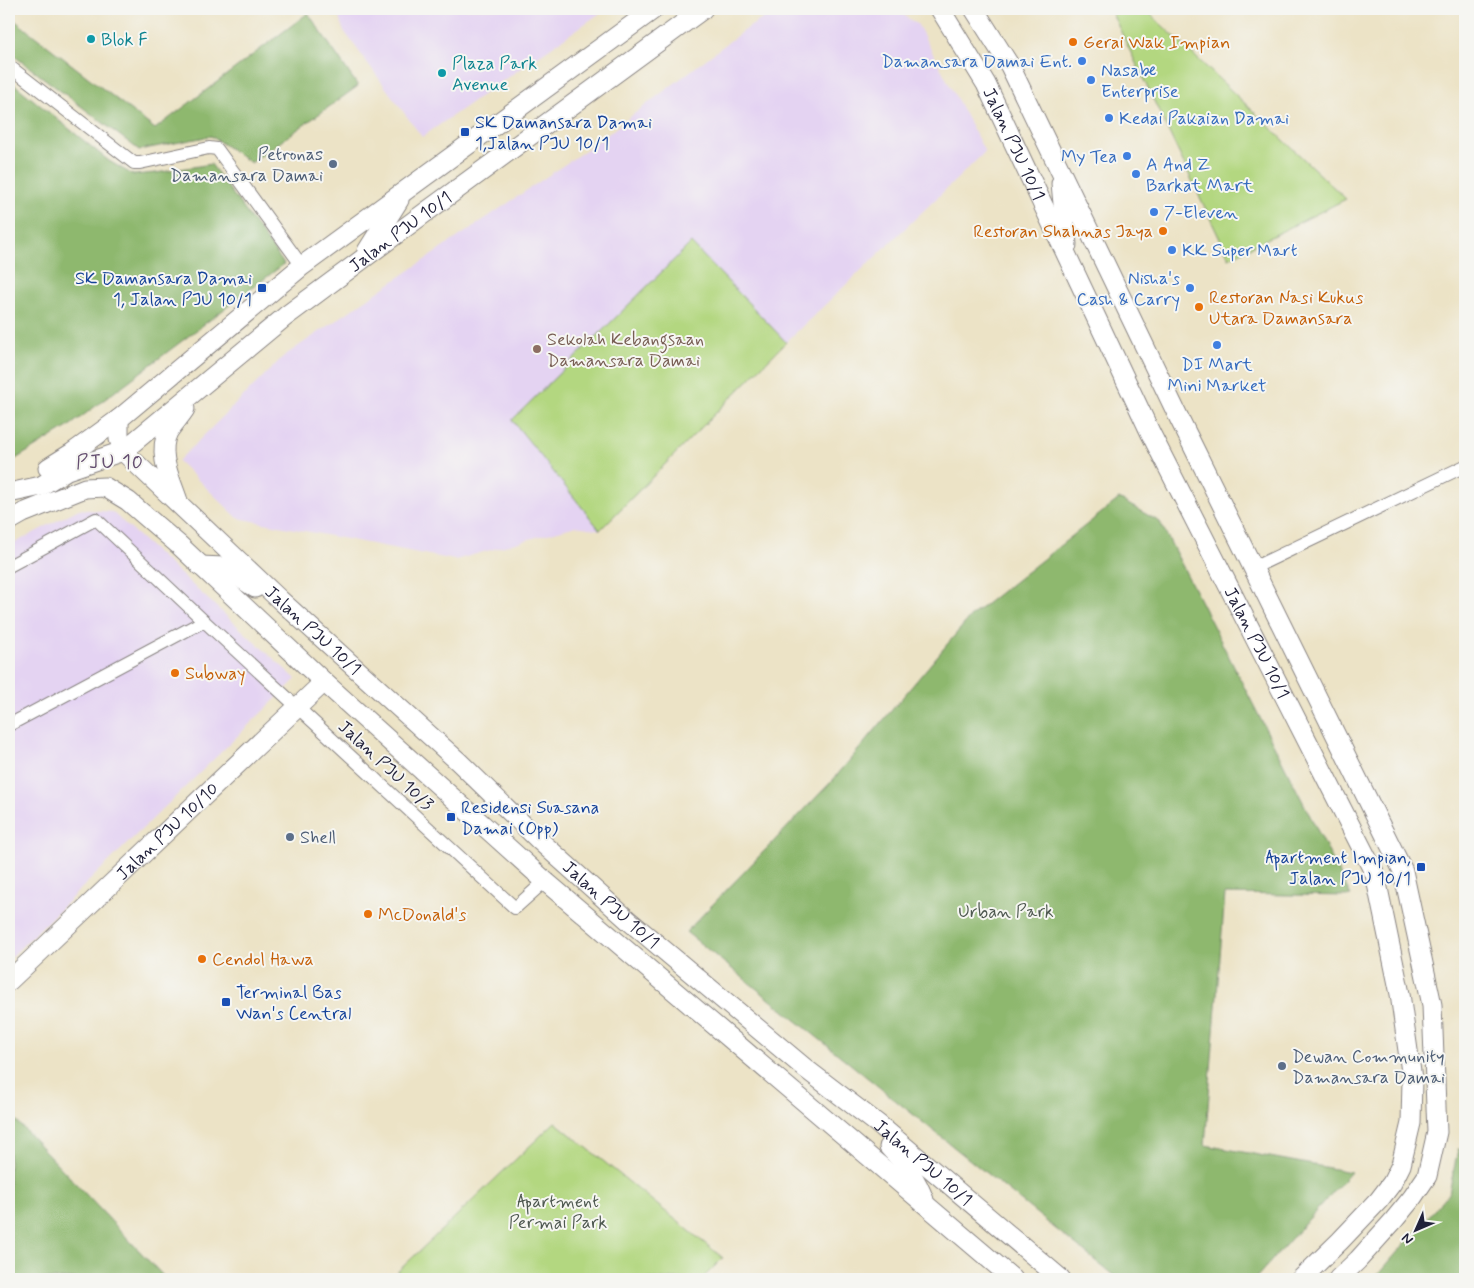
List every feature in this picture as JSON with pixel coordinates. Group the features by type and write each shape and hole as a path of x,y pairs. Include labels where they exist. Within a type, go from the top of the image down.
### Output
{"street":[{"name":"Jalan PJU 10/1","path":"9,492 72,453 120,418 302,266 654,9"},
{"name":"Jalan PJU 10/1","path":"703,9 286,316 123,451 279,599 459,762 540,841 613,907 806,1069 878,1124 1061,1279"},
{"name":"Jalan PJU 10/1","path":"940,9 986,84 1152,434 1375,874 1400,994 1412,1079 1411,1123 1401,1165 1392,1184 1340,1241 1301,1279"},
{"name":"Jalan PJU 10/1","path":"974,9 1010,66 1176,411 1403,871 1432,1005 1437,1132 1427,1176 1412,1198 1364,1253 1338,1279"},
{"path":"9,66 134,163 208,148 217,149 302,266"},
{"path":"1060,169 1069,259"},
{"path":"361,260 405,191"},
{"path":"180,504 164,459 164,444 168,433 200,388"},
{"path":"9,492 41,486 67,470 123,451 119,439 120,418"},
{"path":"1253,568 1465,466"},
{"name":"Jalan PJU 10/1","path":"16,517 85,488 105,487 128,501 179,545 324,682 545,881 1013,1279"},
{"name":"Jalan PJU 10/3","path":"9,566 96,519 515,908 545,881"},
{"path":"200,566 224,567 250,585 279,599"},
{"path":"9,725 204,621"},
{"name":"Jalan PJU 10/10","path":"9,981 324,682"},
{"path":"1280,687 1339,743"},
{"path":"806,1069 903,1160 922,1192 926,1206"},
{"path":"1317,1279 1340,1241"}],"shaded area":[{"name":"Plaza Park Avenue","path":"348,9 606,9 422,137 344,31 339,18"},
{"name":"Sekolah Kebangsaan Damansara Damai","path":"778,9 895,9 918,25 985,152 786,342 600,530 576,526 455,560 238,518 178,461 284,356 596,143 743,31"},
{"path":"79,509 112,512 296,679 9,959 9,546"}],"green space":[{"path":"1110,9 1145,9 1346,199 1229,258"},
{"path":"308,13 358,86 251,163 211,136 139,150 9,52 9,16 155,129"},
{"path":"9,80 109,161 133,175 211,164 284,264 68,427 9,463"},
{"path":"691,243 786,342 600,530 512,420"},
{"name":"Urban Park","path":"1119,499 1160,522 1351,896 1225,894 1205,1145 1351,1172 1255,1279 1118,1279 686,932 833,780 971,616"},
{"path":"9,1113 166,1279 9,1279"},
{"name":"Apartment Permai Park","path":"555,1122 723,1258 702,1279 390,1279"},
{"path":"1458,1149 1465,1150 1465,1279 1374,1279 1449,1193"}],"place":[{"name":"Blok F","path":"91,39"},
{"name":"Gerai Wak Impian","path":"1073,42"},
{"name":"Damansara Damai Ent.","path":"1082,61"},
{"name":"Plaza Park Avenue","path":"442,73"},
{"name":"Nasabe Enterprise","path":"1091,80"},
{"name":"Kedai Pakaian Damai","path":"1109,118"},
{"name":"SK Damansara Damai 1,Jalan PJU 10/1","path":"465,132"},
{"name":"My Tea","path":"1127,156"},
{"name":"Petronas Damansara Damai","path":"333,164"},
{"name":"A And Z Barkat Mart","path":"1136,174"},
{"name":"7-Eleven","path":"1154,212"},
{"name":"Restoran Shahnas Jaya","path":"1163,231"},
{"name":"KK Super Mart","path":"1172,250"},
{"name":"SK Damansara Damai 1, Jalan PJU 10/1","path":"262,288"},
{"name":"Nisha's Cash & Carry","path":"1190,288"},
{"name":"Restoran Nasi Kukus Utara Damansara","path":"1199,307"},
{"name":"DI Mart Mini Market","path":"1217,345"},
{"name":"Sekolah Kebangsaan Damansara Damai","path":"537,349"},
{"name":"Subway","path":"175,673"},
{"name":"Residensi Suasana Damai (Opp)","path":"451,817"},
{"name":"Shell","path":"290,837"},
{"name":"Apartment Impian, Jalan PJU 10/1","path":"1421,867"},
{"name":"McDonald's","path":"368,914"},
{"name":"Cendol Hawa","path":"202,959"},
{"name":"Terminal Bas Wan's Central","path":"226,1002"},
{"name":"Dewan Community Damansara Damai","path":"1282,1066"}],"district":[{"name":"PJU 10","path":"110,461"}]}
